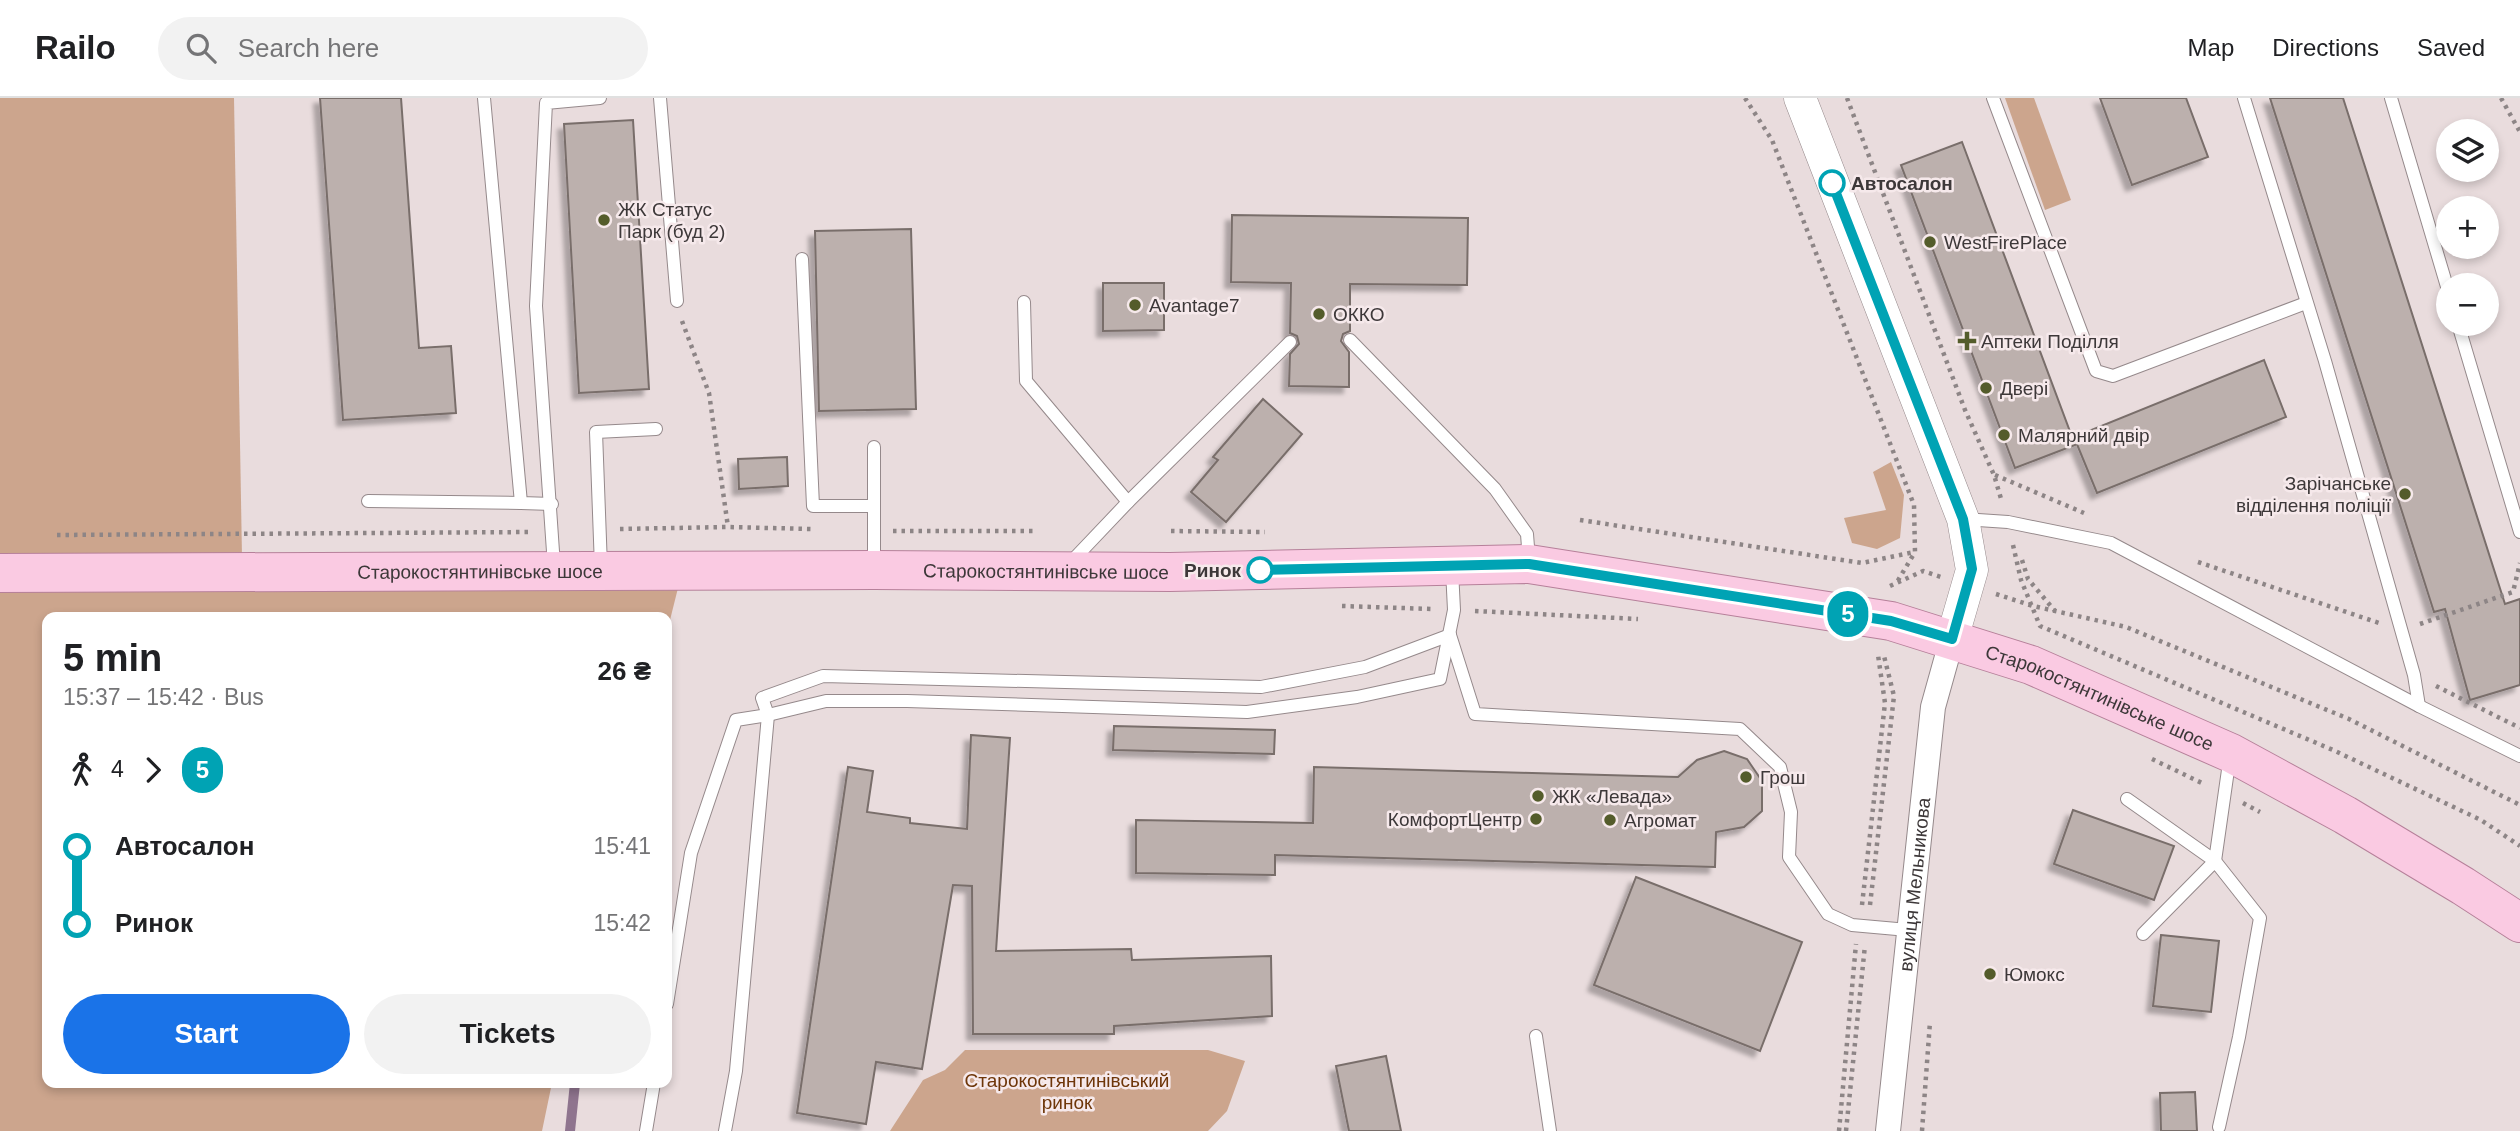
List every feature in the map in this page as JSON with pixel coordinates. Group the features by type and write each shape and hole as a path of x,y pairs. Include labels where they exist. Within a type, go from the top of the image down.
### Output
{"main road":[{"name":"Старокостянтинівське шосе","path":"0,573 554,570 1170,572 1529,564 1891,621 2031,665 2231,753 2345,815 2520,923"}],"street":[{"path":"1802,99 1963,519 1972,569 1952,639"},
{"name":"вулиця Мельникова","path":"1888,1131 1933,707 1952,639"}],"lane":[{"path":"484,98 521,503"},
{"path":"554,570 554,531 536,306 546,103 600,98"},
{"path":"660,98 677,302"},
{"path":"1993,98 2096,371 2113,376 2306,303"},
{"path":"2244,98 2325,361 2414,674 2419,706"},
{"path":"2391,98 2443,273"},
{"path":"802,259 813,506 874,506"},
{"path":"1024,302 1026,381 1128,502"},
{"path":"2462,336 2520,532"},
{"path":"1350,340 1495,489 1527,534 1529,564"},
{"path":"1064,570 1128,502 1290,342"},
{"path":"601,571 596,432 656,429"},
{"path":"874,447 874,570"},
{"path":"368,501 552,504"},
{"path":"1963,519 2008,522 2111,542 2419,706 2520,756"},
{"path":"672,973 691,853 736,720 826,701 907,701 1247,712 1356,697 1440,679 1454,610 1452,566"},
{"path":"724,1131 736,1071 768,715 762,698 823,676 1261,687 1365,667 1450,635"},
{"path":"1450,635 1475,714 1740,729 1780,767 1791,812 1789,857 1828,914 1852,925 1908,930"},
{"path":"2143,934 2215,861 2231,753"},
{"path":"2127,799 2215,861 2260,918 2239,1037 2219,1127"},
{"path":"1536,1036 1550,1131"},
{"path":"646,1131 653,1088"}],"path":[{"path":"1745,98 1772,140 1914,505 1915,552 1895,584"},
{"path":"1847,98 1965,410 1994,475 2021,580 2040,626 2333,750 2481,820 2520,846"},
{"path":"2501,98 2520,132"},
{"path":"677,302 709,393 729,527"},
{"path":"1994,475 2092,517"},
{"path":"1580,520 1862,563 1915,552"},
{"path":"598,530 729,527 821,529"},
{"path":"55,535 554,531"},
{"path":"874,531 1037,531"},
{"path":"2190,559 2400,630 2513,592 2520,563"},
{"path":"2022,560 2028,579 2055,611"},
{"path":"1332,605 1647,619"},
{"path":"2033,606 2126,627 2349,719 2520,805"},
{"path":"1861,911 1885,703 1878,655 1884,656 1894,696"},
{"path":"2414,674 2520,727"},
{"path":"2150,758 2272,818"},
{"path":"1839,1131 1857,934"}],"green space":[{"path":"0,98 234,98 242,557 0,559"},
{"path":"2005,98 2034,98 2071,200 2045,210"},
{"path":"1891,462 1904,495 1900,538 1877,549 1852,543 1844,518 1886,510 1873,472"},
{"path":"679,584 672,612 42,612 42,1088 551,1088 542,1131 0,1131 0,588"},
{"name":"Старокостянтинівський ринок","path":"965,1050 1208,1050 1245,1061 1227,1111 1208,1131 890,1131 923,1080 945,1070"}],"building":[{"path":"320,98 401,98 419,348 451,346 456,413 343,420"},
{"path":"2100,98 2186,98 2208,157 2132,185"},
{"path":"2270,98 2343,98 2505,604 2520,599 2520,685 2470,700 2445,609 2434,612"},
{"name":"ЖК Статус Парк (буд 2)","path":"633,120 649,389 579,393 564,124"},
{"path":"1962,142 2075,445 2015,468 1901,165"},
{"path":"1232,215 1468,218 1467,285 1350,284 1350,331 1343,334 1341,341 1349,352 1349,387 1289,386 1290,354 1299,344 1297,336 1290,333 1291,283 1231,282"},
{"path":"911,229 916,409 819,411 815,231"},
{"path":"1103,283 1164,283 1164,330 1103,331"},
{"path":"2264,360 2286,417 2097,493 2074,437"},
{"path":"1263,399 1302,434 1226,522 1191,492 1218,460 1213,457"},
{"path":"787,457 788,486 739,489 738,459"},
{"path":"1114,726 1275,730 1274,754 1113,750"},
{"path":"971,735 1010,738 996,951 1131,949 1132,960 1271,956 1272,1016 1114,1026 1114,1034 973,1034 972,886 953,885 922,1069 876,1062 866,1124 797,1113 848,767 873,771 867,812 910,818 910,823 967,829"},
{"name":"ЖК «Левада»","path":"1724,751 1747,759 1762,781 1762,811 1744,827 1716,832 1715,867 1275,855 1275,875 1136,873 1136,820 1313,823 1314,767 1678,777 1697,760"},
{"path":"2073,810 2174,846 2154,900 2054,864"},
{"path":"1636,877 1802,942 1760,1051 1594,985"},
{"path":"2161,935 2219,941 2211,1012 2153,1006"},
{"path":"1386,1056 1401,1131 1349,1131 1336,1066"},
{"path":"2195,1092 2197,1131 2161,1131 2160,1093"}],"waterway":[{"path":"570,1131 574,1088"}],"bus line":[{"name":"5","path":"1260,570 1529,564 1891,621 1952,639 1972,569 1963,519 1832,183"}],"place":[{"name":"Автосалон","path":"1832,183"},
{"name":"ЖК Статус Парк (буд 2)","path":"604,220"},
{"name":"WestFirePlace","path":"1930,242"},
{"name":"Avantage7","path":"1135,305"},
{"name":"ОККО","path":"1319,314"},
{"name":"Аптеки Поділля","path":"1967,341"},
{"name":"Двері","path":"1986,388"},
{"name":"Малярний двір","path":"2004,435"},
{"name":"Зарічанське відділення поліції","path":"2405,494"},
{"name":"Ринок","path":"1260,570"},
{"name":"Грош","path":"1746,777"},
{"name":"ЖК «Левада»","path":"1538,796"},
{"name":"КомфортЦентр","path":"1536,819"},
{"name":"Агромат","path":"1610,820"},
{"name":"Юмокс","path":"1990,974"}]}
